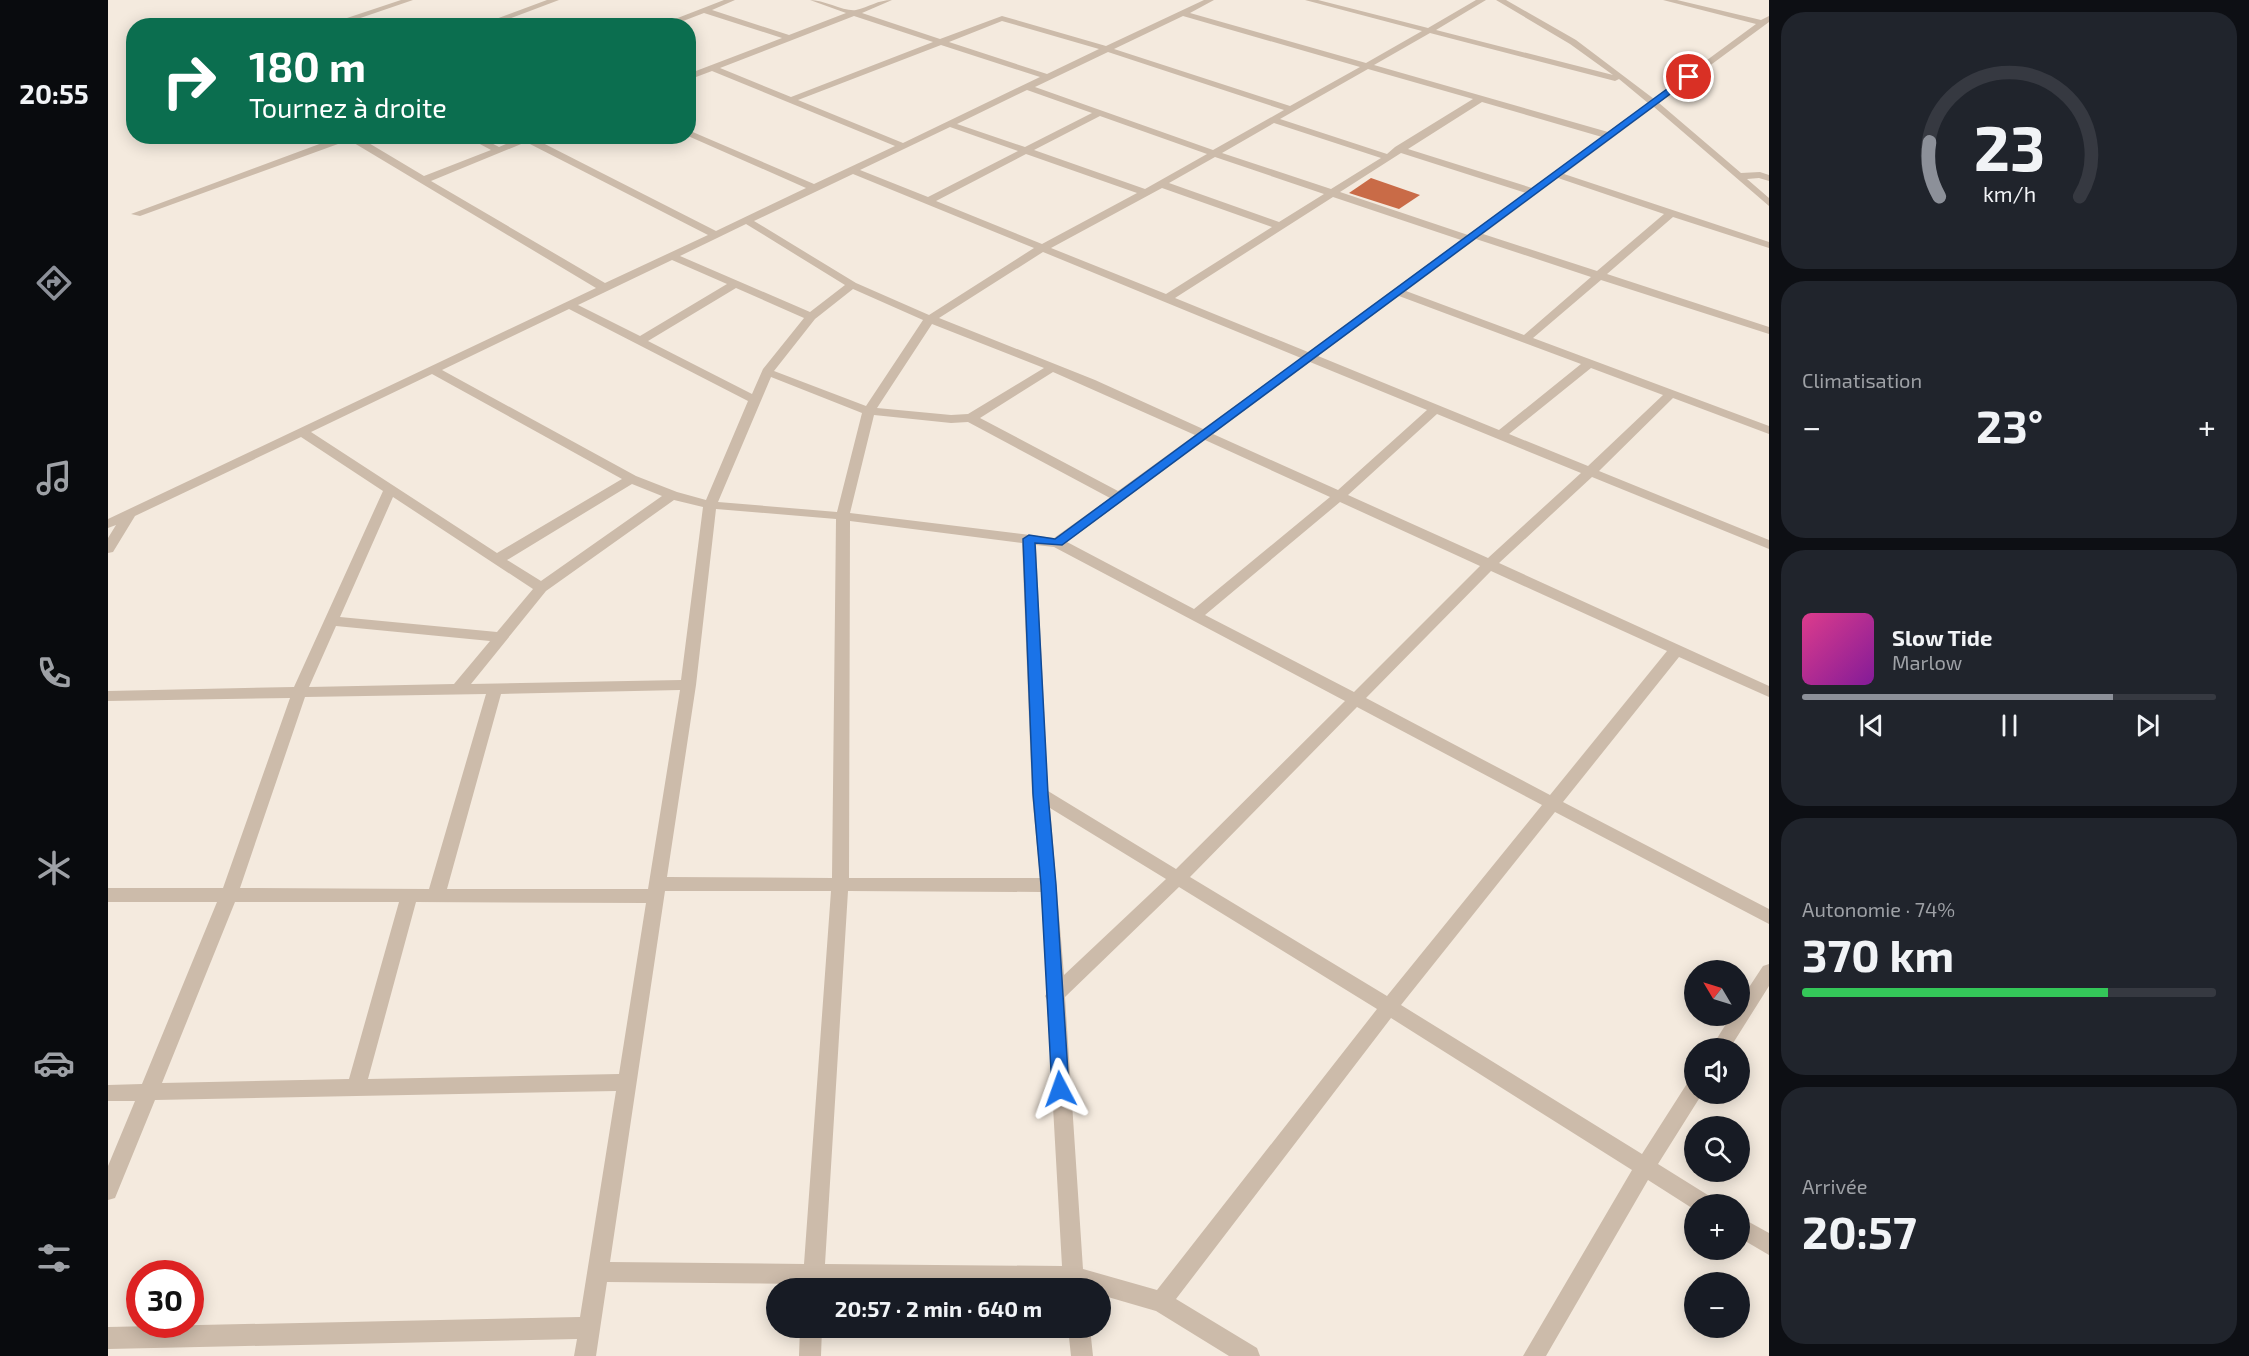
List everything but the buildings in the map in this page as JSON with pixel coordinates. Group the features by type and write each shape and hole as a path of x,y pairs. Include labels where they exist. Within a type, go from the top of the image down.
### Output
{"street":[{"path":"352,18 409,0"},
{"path":"504,18 555,0"},
{"path":"682,18 731,0"},
{"path":"814,0 1048,77"},
{"path":"696,74 888,0"},
{"path":"108,524 1210,0"},
{"path":"1309,0 1624,81"},
{"path":"814,1278 840,884 843,516 869,411 930,319 1042,248 1273,120 1482,0"},
{"path":"1500,0 1556,31 1624,81 1769,203"},
{"path":"1667,0 1766,21"},
{"path":"704,10 790,38"},
{"path":"1183,13 1610,136"},
{"path":"790,100 1002,18 1107,49 1290,109"},
{"path":"1057,543 1766,21"},
{"path":"713,68 903,146"},
{"path":"1027,87 1213,153 1472,237 1600,275 1769,331"},
{"path":"1166,299 1398,149 1480,99"},
{"path":"928,201 1101,112"},
{"path":"1273,120 1387,157"},
{"path":"949,124 1144,192"},
{"path":"696,136 814,188"},
{"path":"135,213 330,144"},
{"path":"362,144 605,288"},
{"path":"486,144 499,150"},
{"path":"424,180 515,144"},
{"path":"542,144 716,235"},
{"path":"1398,149 1534,192"},
{"path":"1738,176 1764,176 1769,166"},
{"path":"852,170 1769,545"},
{"path":"1557,175 1769,245"},
{"path":"1161,183 1280,226"},
{"path":"1526,339 1671,213"},
{"path":"746,220 852,285 1090,383 1769,692"},
{"path":"671,256 811,316"},
{"path":"640,341 735,284"},
{"path":"585,1356 688,685 710,505 753,399 767,372 811,316 852,285"},
{"path":"1398,292 1769,430"},
{"path":"570,304 753,399"},
{"path":"1501,435 1589,363"},
{"path":"767,372 869,411 951,419 970,418 1052,368"},
{"path":"433,370 631,479 672,495 710,505 843,516 1057,543 1769,917"},
{"path":"1054,996 1177,879 1490,564 1671,393"},
{"path":"1195,616 1339,496 1435,409"},
{"path":"970,418 1119,497"},
{"path":"302,432 542,588"},
{"path":"498,560 631,479"},
{"path":"108,1191 229,895 300,691 390,489"},
{"path":"458,690 542,588 672,495"},
{"path":"108,549 131,513"},
{"path":"1029,539 1040,794 1049,885 1073,1278"},
{"path":"331,621 500,637"},
{"path":"1161,1302 1389,1007 1677,650"},
{"path":"108,696 688,685"},
{"path":"436,896 495,688"},
{"path":"1040,794 1389,1007 1688,1194"},
{"path":"108,895 436,896 840,884 1049,885"},
{"path":"356,1088 409,896"},
{"path":"1726,1038 1769,971"},
{"path":"108,1093 628,1082"},
{"path":"1534,1356 1645,1167 1685,1104"},
{"path":"1750,1233 1769,1245"},
{"path":"599,1272 766,1279"},
{"path":"1111,1291 1161,1302 1249,1356"},
{"path":"108,1338 591,1328"},
{"path":"810,1356 811,1338"},
{"path":"1079,1338 1082,1356"}],"route":[{"path":"1060,1089 1049,885 1040,794 1029,539 1057,543 1689,77"}]}
